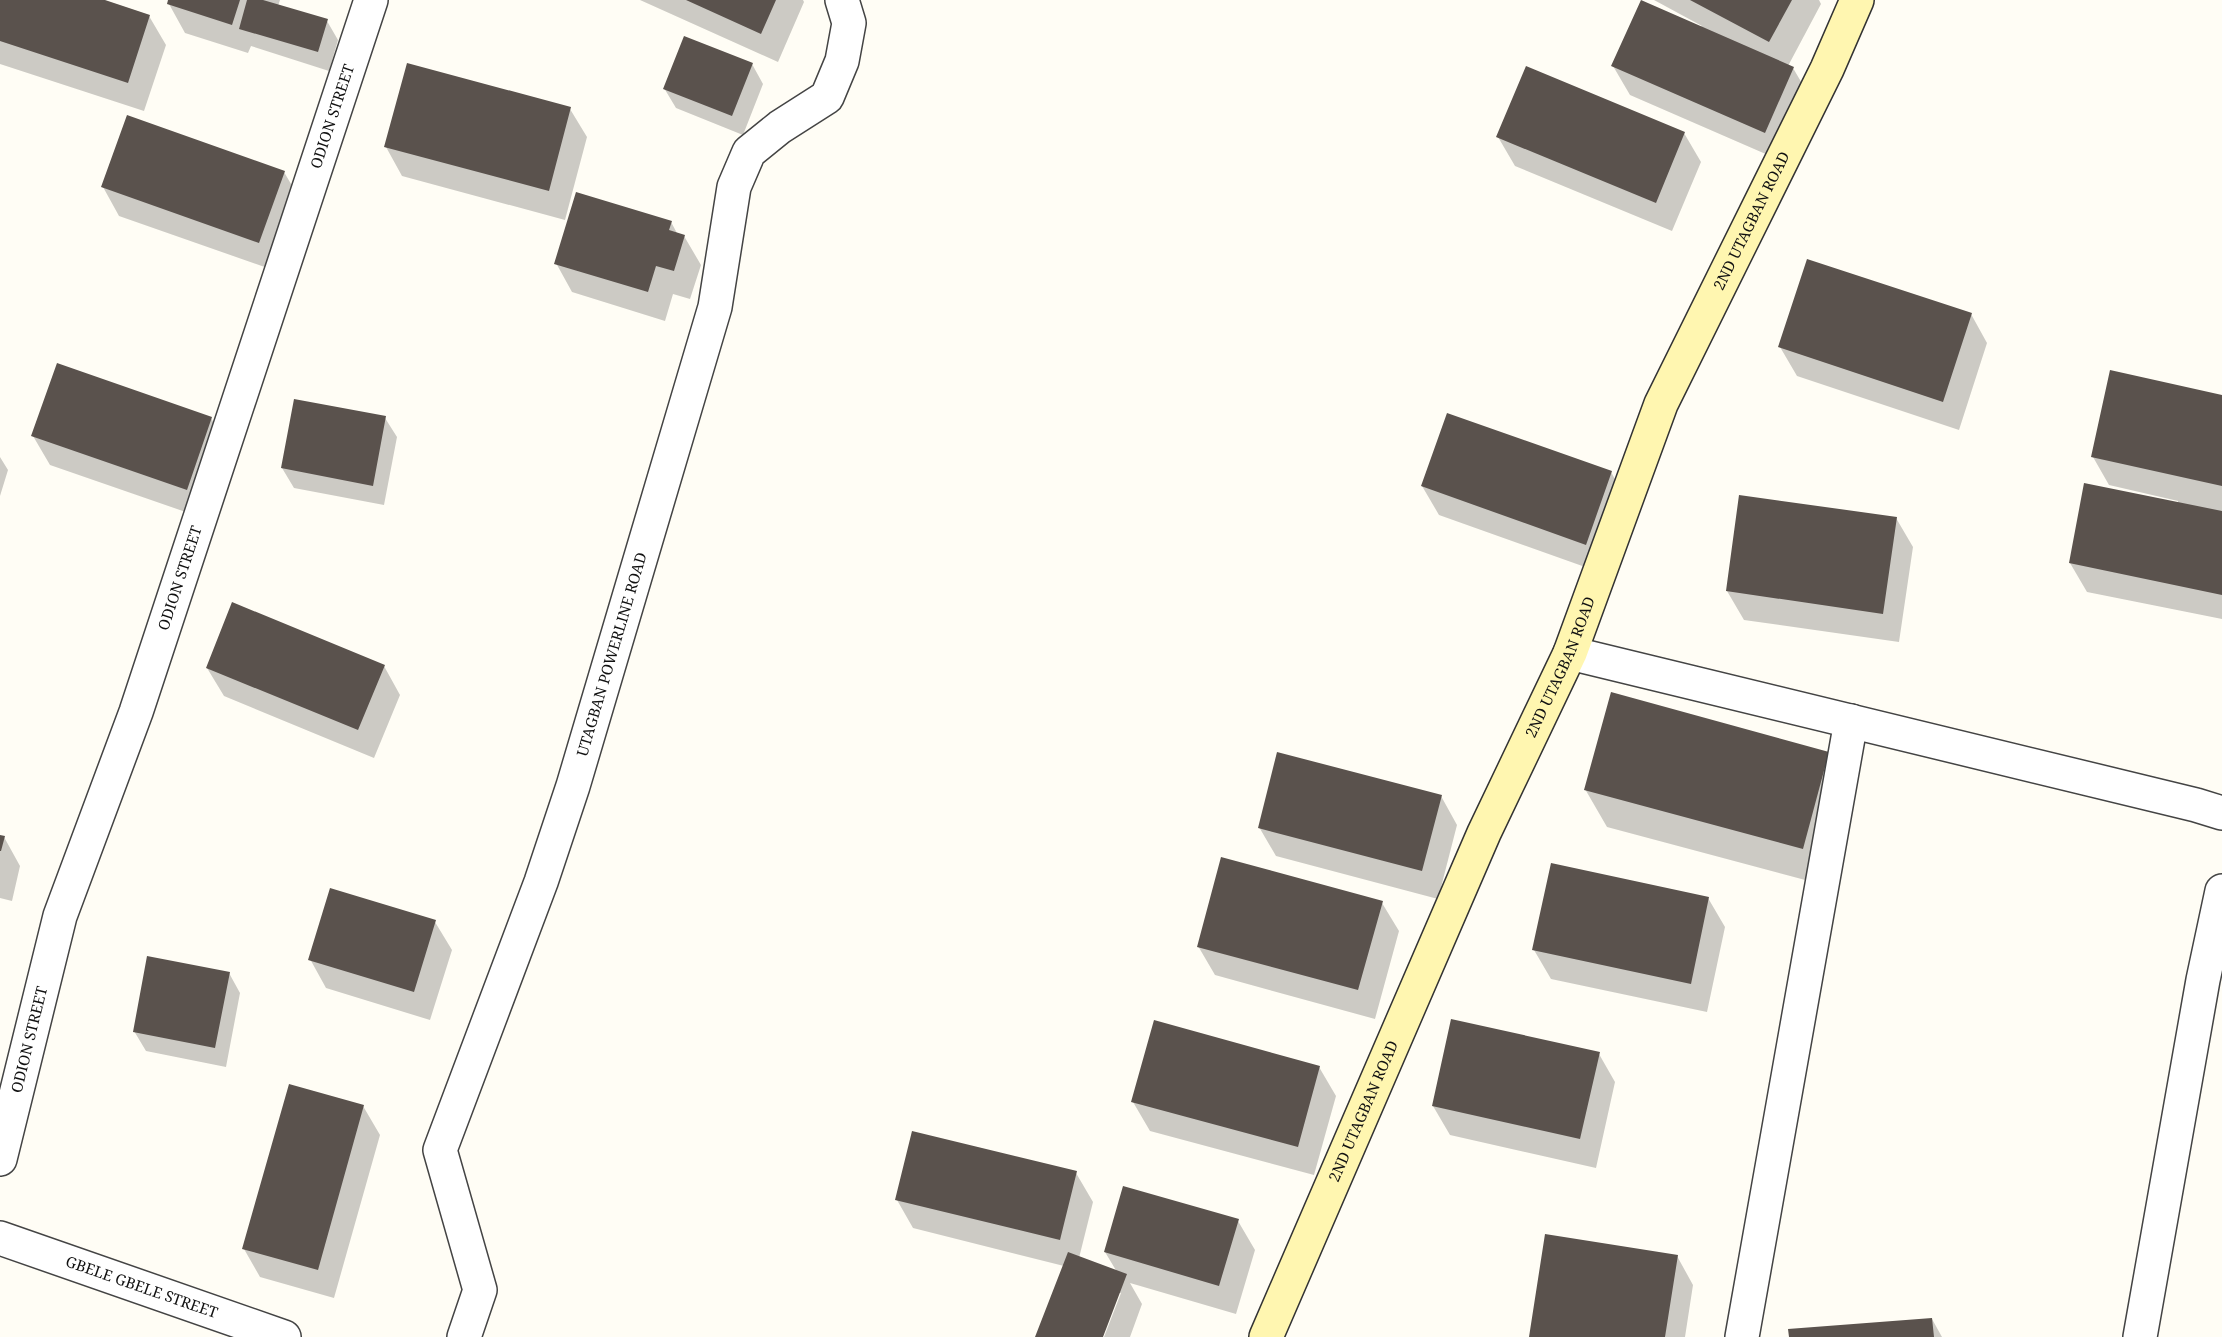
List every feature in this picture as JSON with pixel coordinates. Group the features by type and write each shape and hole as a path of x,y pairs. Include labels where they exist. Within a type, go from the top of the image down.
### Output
{"street":[{"name":"ODION STREET","path":"0,1159 60,916 136,712 371,0"},
{"name":"UTAGBAN POWERLINE ROAD","path":"464,1337 480,1290 440,1150 533,903 573,786 714,307 734,187 749,152 780,127 827,97 842,61 849,23 842,0"},
{"name":"2ND UTAGBAN ROAD","path":"1266,1337 1484,833 1570,653 1661,404 1827,69 1857,0"},
{"path":"1570,653 2196,804 2222,813"},
{"path":"1742,1337 1851,721"},
{"path":"2140,1337 2203,980 2222,891"},
{"name":"GBELE GBELE STREET","path":"0,1238 284,1337"}],"building":[{"path":"0,0 105,0 150,15 128,83 0,41"},
{"path":"168,0 240,0 232,25 167,4"},
{"path":"247,0 263,0 328,19 318,52 239,29"},
{"path":"686,0 776,0 761,34"},
{"path":"1641,0 1794,67 1765,133 1611,66"},
{"path":"1690,0 1792,0 1769,42"},
{"path":"684,36 753,63 732,116 663,89"},
{"path":"407,63 571,107 549,191 384,147"},
{"path":"1526,66 1685,132 1656,203 1496,137"},
{"path":"127,115 285,171 259,243 101,187"},
{"path":"576,192 672,221 669,230 685,235 674,271 656,266 648,292 554,264"},
{"path":"1807,259 1972,313 1943,402 1778,347"},
{"path":"57,363 212,417 187,490 31,436"},
{"path":"2110,370 2222,395 2222,486 2091,457"},
{"path":"294,399 386,416 373,486 281,468"},
{"path":"1447,413 1612,471 1586,545 1421,486"},
{"path":"2084,483 2222,511 2222,595 2069,563"},
{"path":"1739,495 1897,517 1883,614 1726,591"},
{"path":"232,602 385,665 358,730 206,668"},
{"path":"1611,692 1829,752 1803,849 1584,790"},
{"path":"1277,752 1442,795 1422,871 1258,828"},
{"path":"0,835 5,836 1,851 0,851"},
{"path":"1221,857 1383,901 1358,990 1197,947"},
{"path":"1551,863 1709,897 1691,984 1532,950"},
{"path":"330,888 436,920 414,992 308,960"},
{"path":"147,956 230,972 215,1048 133,1032"},
{"path":"1451,1019 1600,1052 1580,1139 1432,1106"},
{"path":"1154,1020 1320,1066 1298,1147 1131,1102"},
{"path":"289,1084 364,1105 318,1270 242,1249"},
{"path":"912,1131 1077,1171 1060,1240 895,1200"},
{"path":"1123,1186 1239,1219 1219,1286 1104,1252"},
{"path":"1545,1234 1678,1255 1665,1337 1529,1337"},
{"path":"1068,1252 1127,1274 1103,1337 1035,1337"},
{"path":"1932,1318 1934,1337 1789,1337 1788,1329"}]}
